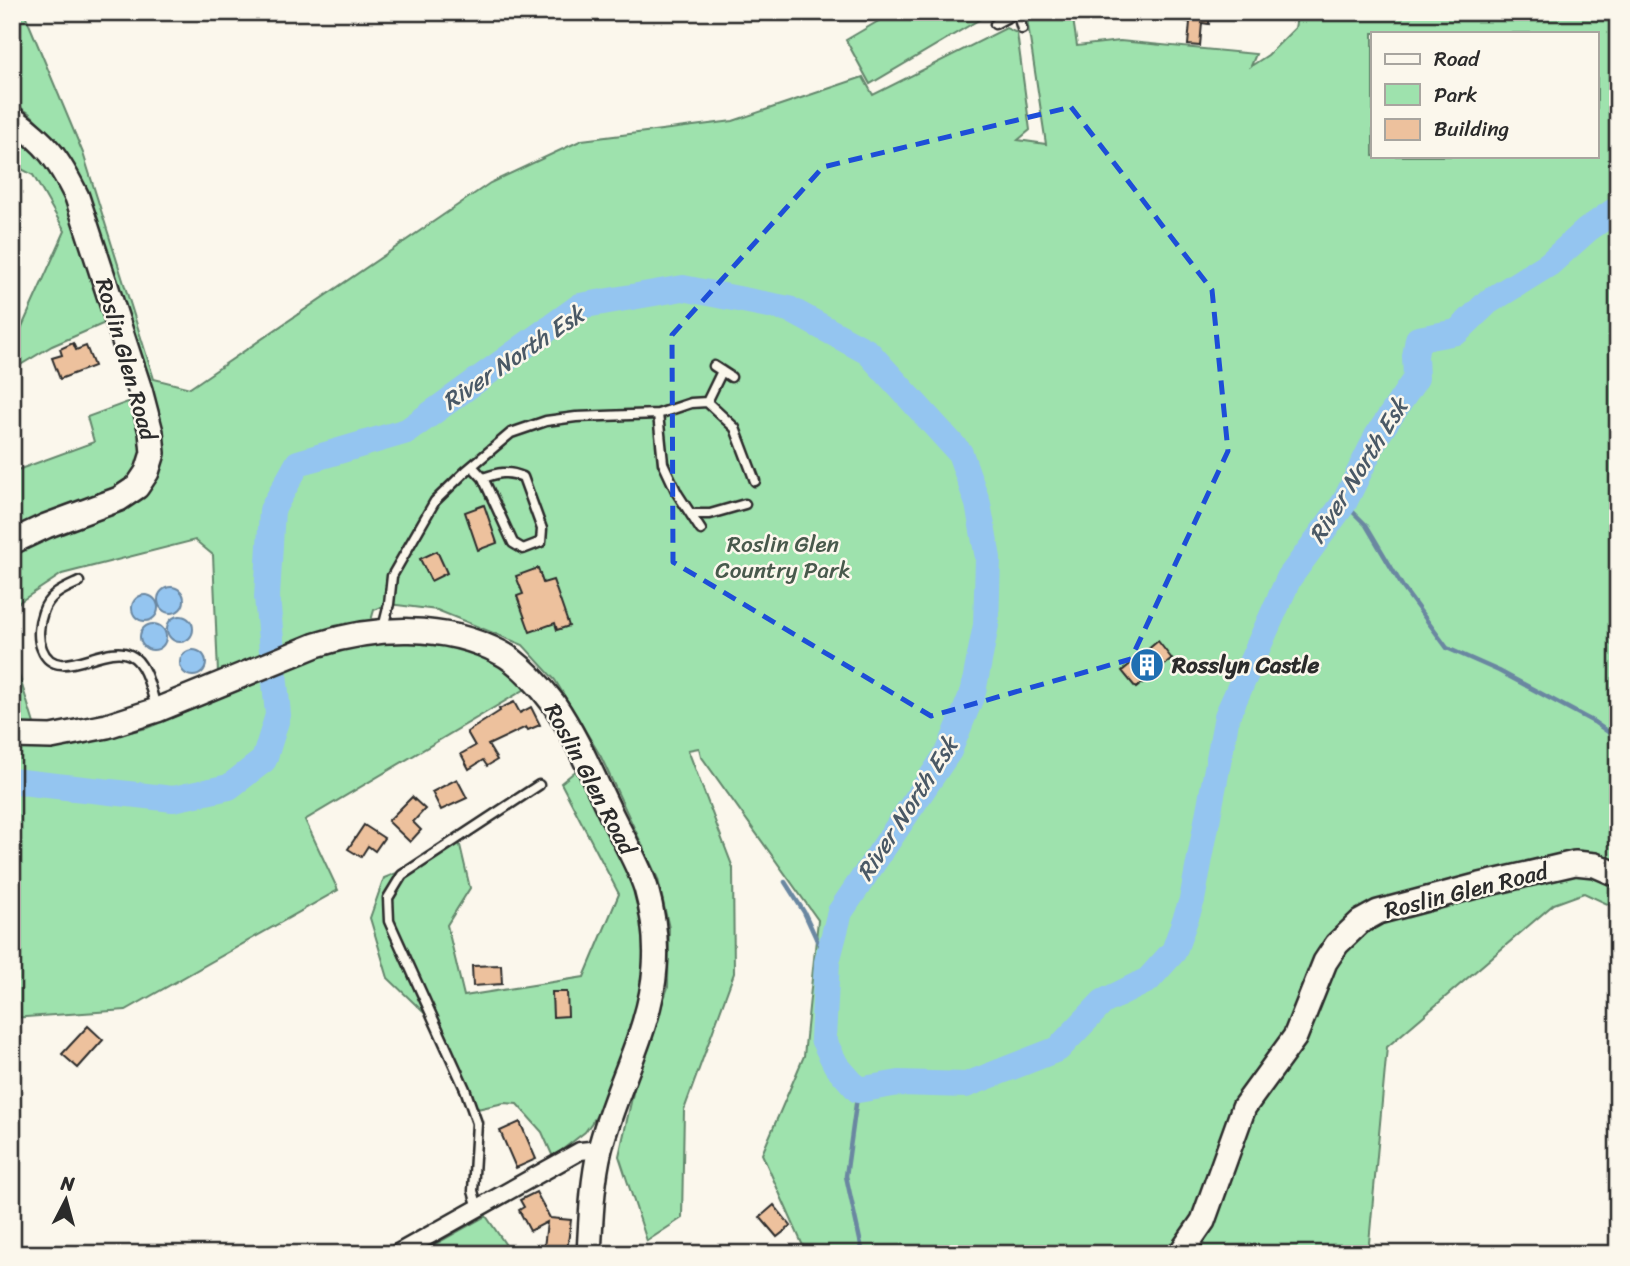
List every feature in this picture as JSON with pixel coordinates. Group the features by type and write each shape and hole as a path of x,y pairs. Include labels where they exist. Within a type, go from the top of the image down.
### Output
{"main road":[{"name":"Roslin Glen Road","path":"12,118 41,139 62,167 77,197 140,390 151,432 153,453 147,472 137,487 120,499 46,526 12,542"},
{"name":"Roslin Glen Road","path":"12,736 51,737 107,726 157,710 333,639 382,631 422,630 459,637 502,653 529,676 554,704 646,887 655,938 655,969 646,1015 600,1149 592,1202 589,1254"},
{"name":"Roslin Glen Road","path":"1180,1254 1203,1221 1244,1107 1295,1037 1325,962 1336,943 1360,922 1378,912 1575,863 1595,865 1618,875"}],"street":[{"path":"396,1254 580,1151 600,1149"}],"lane":[{"path":"995,24 1017,12 1022,29"},
{"path":"707,402 718,369 731,377"},
{"path":"382,631 392,576 435,501 512,433 546,421 576,417 658,414 691,403 707,402 735,428 755,481"},
{"path":"658,414 663,464 677,493 701,530"},
{"path":"472,466 483,478 513,543 523,549 541,542 542,528 523,477 499,472 483,478"},
{"path":"693,514 710,514 745,504"},
{"path":"79,582 56,593 44,609 39,632 43,653 48,660 56,664 66,664 109,652 130,654 139,661 157,710"},
{"path":"478,1208 473,1191 477,1123 465,1089 389,921 388,898 401,875 539,785"}],"highlighted area":[{"path":"1071,107 1212,290 1228,451 1131,659 931,716 673,562 672,335 823,167"}],"green space":[{"name":"Roslin Glen Country Park","path":"12,12 24,12 83,153 154,379 190,388 490,183 582,140 733,121 863,77 873,95 1006,28 1017,33 1030,130 1018,140 1046,144 1027,19 1037,12 1072,12 1077,46 1120,41 1256,54 1251,66 1268,55 1295,28 1298,12 1618,12 1618,909 1584,893 1554,904 1387,1047 1368,1254 799,1254 804,1248 762,1154 804,1056 818,920 701,756 699,748 688,750 733,868 734,973 684,1110 682,1218 647,1241 619,1156 635,1084 668,987 669,928 658,879 601,757 555,680 523,645 437,610 389,604 374,610 370,624 478,651 498,661 527,688 305,820 338,890 126,1010 12,1018 12,653 40,743 80,744 147,728 320,656 312,635 218,673 213,555 195,540 62,574 12,607 12,550 151,477 87,195 63,147 29,113 12,102"},
{"path":"894,12 992,12 870,84 846,40"},
{"path":"12,127 61,177 112,320 52,346 12,370 12,343 16,340 65,231 33,175 12,164"},
{"path":"136,399 144,452 132,484 12,535 12,472 94,442 87,417"},
{"path":"578,769 637,889 648,939 638,1015 600,1111 585,1132 553,1157 542,1132 517,1104 504,1103 477,1109 442,1030 388,978 370,918 384,878 422,863 459,841 470,888 447,925 464,996 584,977 619,894 561,783"},
{"path":"486,1216 512,1254 418,1254"}],"water":[{"path":"171,587 180,591 184,600 180,609 171,613 162,609 158,600 162,591"},
{"path":"145,595 154,599 158,608 154,617 145,621 136,617 132,608 136,599"},
{"path":"180,616 189,620 193,629 189,638 180,642 171,638 167,629 171,620"},
{"path":"153,624 162,628 166,637 162,646 153,650 144,646 140,637 144,628"},
{"path":"193,650 202,654 206,663 202,672 193,676 184,672 180,663 184,654"}],"building":[{"path":"1177,12 1210,12 1209,24 1202,23 1200,46 1188,45 1190,22 1177,20"},
{"path":"73,343 76,350 86,346 94,366 60,379 52,358 62,355 60,349"},
{"path":"484,505 497,543 478,550 465,512"},
{"path":"437,551 447,573 431,581 420,559"},
{"path":"538,568 543,583 553,580 569,626 557,630 555,623 530,632 517,596 523,594 516,576"},
{"name":"Rosslyn Castle","path":"1158,641 1172,659 1136,688 1122,671"},
{"path":"514,702 520,713 531,707 540,725 528,730 526,727 488,745 497,760 487,766 483,760 469,769 461,754 475,746 467,732 500,711 499,709"},
{"path":"457,779 467,798 441,810 432,792"},
{"path":"412,797 425,809 413,822 421,830 410,842 388,821"},
{"path":"364,825 384,838 375,851 368,846 361,857 348,849"},
{"path":"501,965 502,984 473,986 472,966"},
{"path":"552,992 567,992 568,1016 553,1017"},
{"path":"88,1026 103,1040 78,1068 62,1054"},
{"path":"520,1122 536,1159 516,1168 500,1131"},
{"path":"536,1192 550,1218 571,1220 567,1251 544,1248 547,1222 530,1231 519,1210 524,1207 520,1200"},
{"path":"774,1205 791,1226 777,1237 760,1217"}],"waterway":[{"name":"River North Esk","path":"12,781 173,799 229,787 264,760 278,715 267,597 272,510 298,463 407,431 580,306 683,288 789,309 868,352 960,453 978,504 988,558 986,625 973,692 949,751 840,912 827,962 823,1039 836,1065 858,1090 899,1083 966,1085 1058,1049 1103,1002 1148,980 1174,951 1192,900 1227,716 1289,578 1344,503 1377,436 1416,378 1415,356 1418,339 1457,332 1488,302 1549,264 1587,230 1618,208"},
{"path":"1344,503 1366,525 1404,589 1447,648 1499,671 1594,722 1618,739"},
{"path":"785,882 804,912 827,962"},
{"path":"858,1090 846,1176 861,1254"}],"place":[{"name":"Rosslyn Castle","path":"1147,665"}]}
